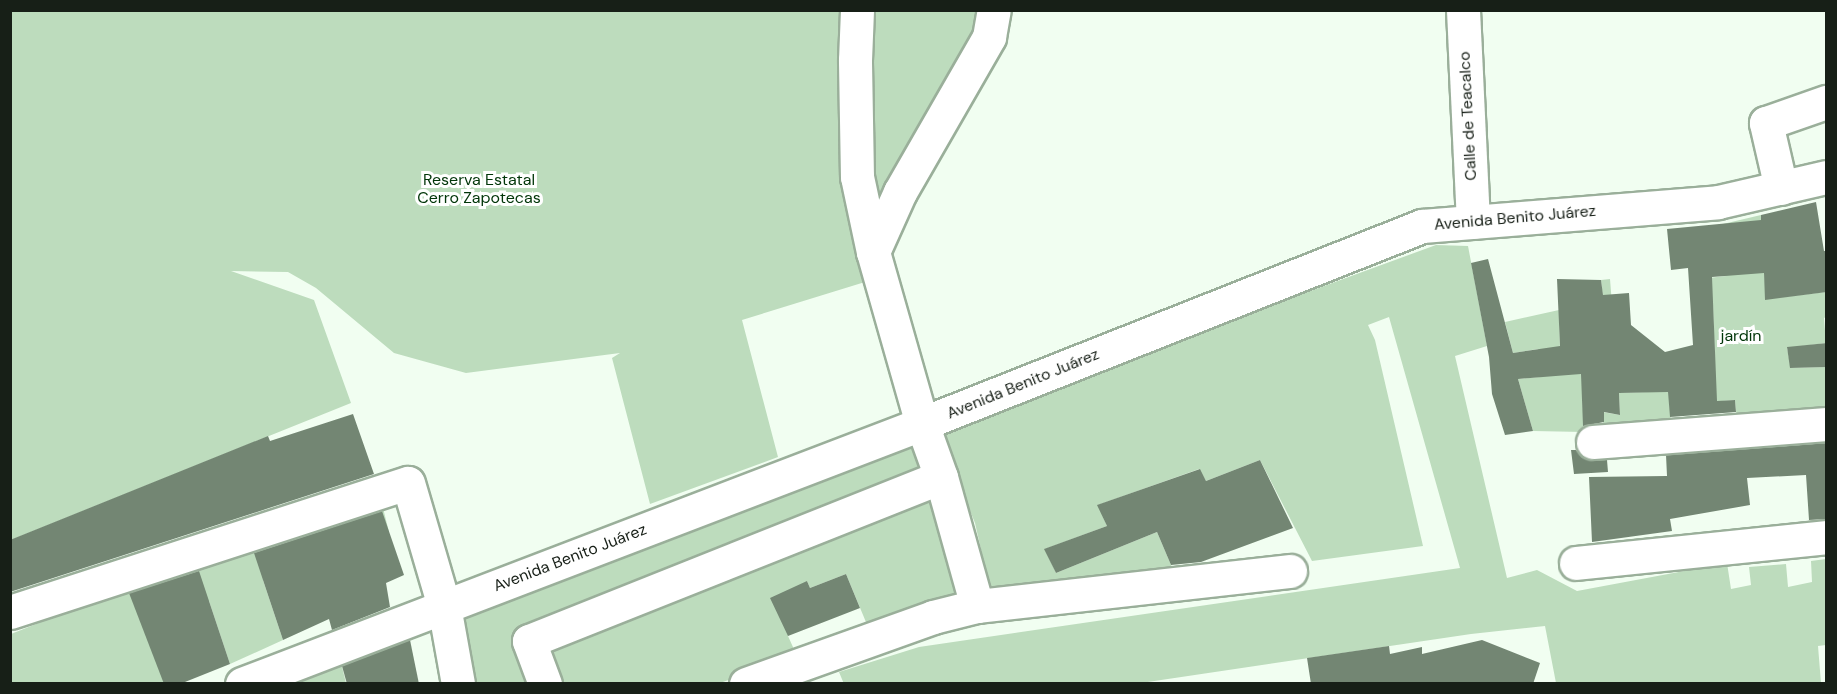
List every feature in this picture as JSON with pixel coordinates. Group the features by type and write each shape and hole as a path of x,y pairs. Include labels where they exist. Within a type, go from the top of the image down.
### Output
{"street":[{"path":"857,10 855,60 858,177 873,252 921,424 941,477 977,606"},
{"path":"873,252 900,192 989,37 994,10"},
{"name":"Calle de Teacalco","path":"1463,10 1473,222"},
{"path":"1781,188 1766,123 1827,102"},
{"name":"Avenida Benito Juárez","path":"242,684 921,424 1422,226 1718,202 1827,177"},
{"path":"1593,442 1827,424"},
{"path":"545,684 529,641 941,477"},
{"path":"10,612 408,483 444,606 458,684"},
{"path":"1576,563 1827,537"},
{"path":"746,684 933,617 977,606 1290,572"}],"green space":[{"name":"Reserva Estatal Cerro Zapotecas","path":"11,11 981,11 982,45 865,282 742,320 778,457 650,504 612,358 620,353 466,373 394,353 316,288 288,272 231,271 314,300 351,403 11,540"},
{"name":"jardín","path":"1761,215 1766,299 1826,292 1826,317 1824,318 1826,343 1787,348 1791,368 1826,367 1826,419 1737,421 1735,400 1708,402 1715,366 1713,305 1708,278 1726,276 1723,224"},
{"path":"1436,245 1468,246 1487,346 1455,356 1507,578 1537,570 1577,591 1727,563 1731,589 1751,585 1749,567 1786,564 1788,587 1812,582 1811,561 1826,559 1826,645 1818,646 1821,683 1556,683 1545,626 1471,634 1141,683 844,684 839,672 919,647 1460,568 1389,317 1368,325 1375,340 1423,546 1312,561 1260,460 1206,481 1199,469 1098,505 1107,526 1045,549 1056,573 1157,532 1174,572 991,594 975,523 936,428"},
{"path":"1610,279 1619,393 1582,390 1584,432 1533,431 1518,379 1540,377 1538,349 1513,353 1505,322 1559,310 1560,350 1606,326 1601,280"},
{"path":"1667,372 1671,422 1604,430 1602,412 1620,415 1619,393 1649,392"},
{"path":"916,426 933,474 513,646 527,683 466,683 451,610"},
{"path":"935,496 966,597 868,627 846,574 810,588 807,581 788,636 797,656 720,683 562,683 549,648"},
{"path":"381,500 389,532 263,580 283,640 230,664 209,601 164,683 11,684 11,634 127,588"},
{"path":"340,659 346,683 281,684"}],"building":[{"path":"1816,202 1824,251 1827,251 1827,292 1765,300 1764,273 1712,277 1717,401 1735,400 1736,412 1670,417 1668,392 1619,393 1620,415 1604,412 1604,422 1583,426 1581,374 1518,379 1533,431 1505,435 1492,394 1489,357 1471,263 1488,259 1513,353 1560,346 1557,279 1601,280 1603,295 1629,293 1631,325 1665,352 1693,345 1688,268 1671,270 1667,229 1761,220 1761,215"},
{"path":"1827,343 1827,367 1790,368 1787,347"},
{"path":"353,414 374,474 10,592 10,540 268,436 270,441"},
{"path":"1827,443 1827,519 1809,520 1806,475 1747,478 1750,505 1670,519 1672,531 1592,542 1589,477 1667,476 1666,455"},
{"path":"1571,450 1576,450 1585,459 1607,460 1608,472 1574,474"},
{"path":"1260,460 1293,528 1201,562 1171,565 1157,532 1056,573 1044,549 1107,526 1097,505 1200,469 1206,481"},
{"path":"382,511 404,575 386,583 390,607 332,630 329,619 283,640 254,553"},
{"path":"199,571 230,664 180,684 164,684 129,593"},
{"path":"846,574 860,608 788,636 770,598 807,581 810,588"},
{"path":"410,640 419,684 347,684 342,666"},
{"path":"1482,640 1540,663 1533,684 1311,684 1307,658 1389,646 1390,654 1422,647 1422,654"}]}
